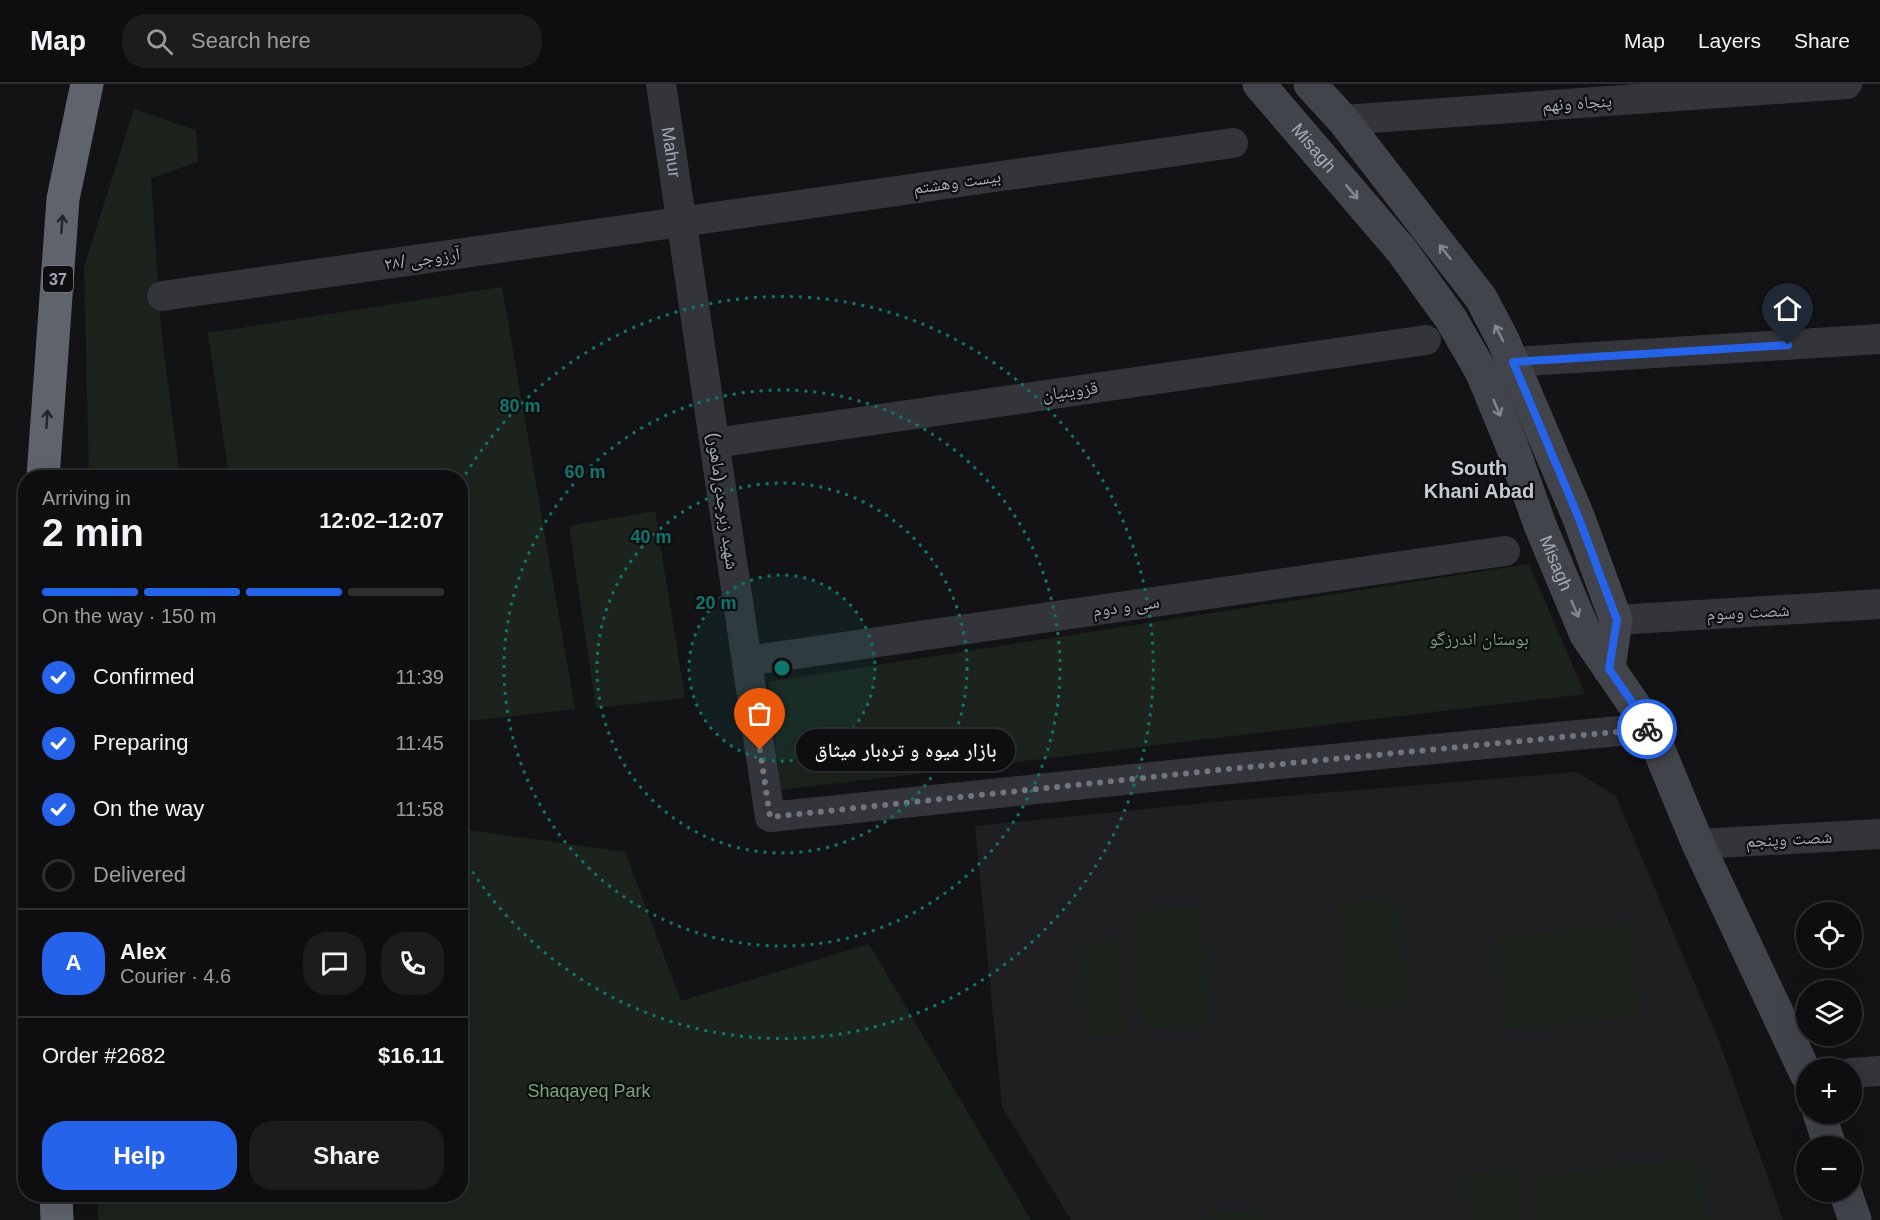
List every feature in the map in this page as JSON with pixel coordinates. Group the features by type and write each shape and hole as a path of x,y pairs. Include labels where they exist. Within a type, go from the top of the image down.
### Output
{"highway":[{"name":"37","path":"44,470 63,199 87,84"},
{"path":"56,1202 57,1220"}],"street":[{"name":"Mahur","path":"661,84 682,221"},
{"name":"Misagh","path":"1259,84 1402,251 1451,319 1482,373 1512,446 1540,525 1586,635 1650,728 1698,844 1798,1058"},
{"name":"Misagh","path":"1310,84 1344,120 1481,298 1513,362 1578,516 1617,620"},
{"name":"پنجاه ونهم","path":"1344,120 1847,84"},
{"name":"بیست وهشتم","path":"682,221 1233,142"},
{"name":"آرزوجی /۲۸","path":"162,296 682,221"},
{"name":"شهید زبرجدی(ماهور)","path":"682,221 770,817 1650,728"},
{"path":"1482,373 1513,362 1880,339"},
{"name":"قزوینیان","path":"714,443 1426,340"},
{"name":"سی و دوم","path":"747,661 1505,551"},
{"name":"شصت وسوم","path":"1617,620 1880,604"},
{"path":"1609,669 1617,620"},
{"name":"شصت وپنجم","path":"1698,844 1880,834"},
{"path":"1862,1072 1880,1071"},
{"path":"1849,1202 1855,1220"}],"shaded area":[{"path":"1577,772 1616,796 1719,1041 1783,1220 1071,1220 1002,1107 975,826 1214,802"}],"green space":[{"path":"134,109 196,130 198,162 151,178 161,329 179,470 89,470 84,267"},
{"path":"502,287 575,709 468,721 468,470 228,470 208,333"},
{"path":"655,511 685,698 596,708 569,526"},
{"name":"بوستان اندرزگو","path":"1529,564 1585,694 781,790 768,682"},
{"name":"Shaqayeq Park","path":"468,830 625,852 681,1001 869,944 1031,1220 98,1220 98,1202 468,1202"},
{"path":"1399,898 1408,1004 1347,1009 1338,903"},
{"path":"1200,905 1213,1024 1143,1031 1130,913"},
{"path":"1630,925 1639,1016 1504,1030 1495,938"},
{"path":"1117,941 1126,1033 1085,1037 1077,945"},
{"path":"1701,1156 1709,1220 1539,1220 1534,1178"},
{"path":"1517,1169 1523,1220 1468,1220 1463,1175"},
{"path":"1266,1209 1267,1220 1209,1220 1209,1212"}],"way so far":[{"path":"760,750 770,817 1219,770 1647,729"}],"place":[{"name":"بازار میوه و تره‌بار میثاق","path":"760,750"}],"district":[{"name":"South Khani Abad","path":"1479,480"}],"route":[{"path":"1647,729 1650,728 1609,669 1617,620 1578,516 1513,362 1788,345"}]}
